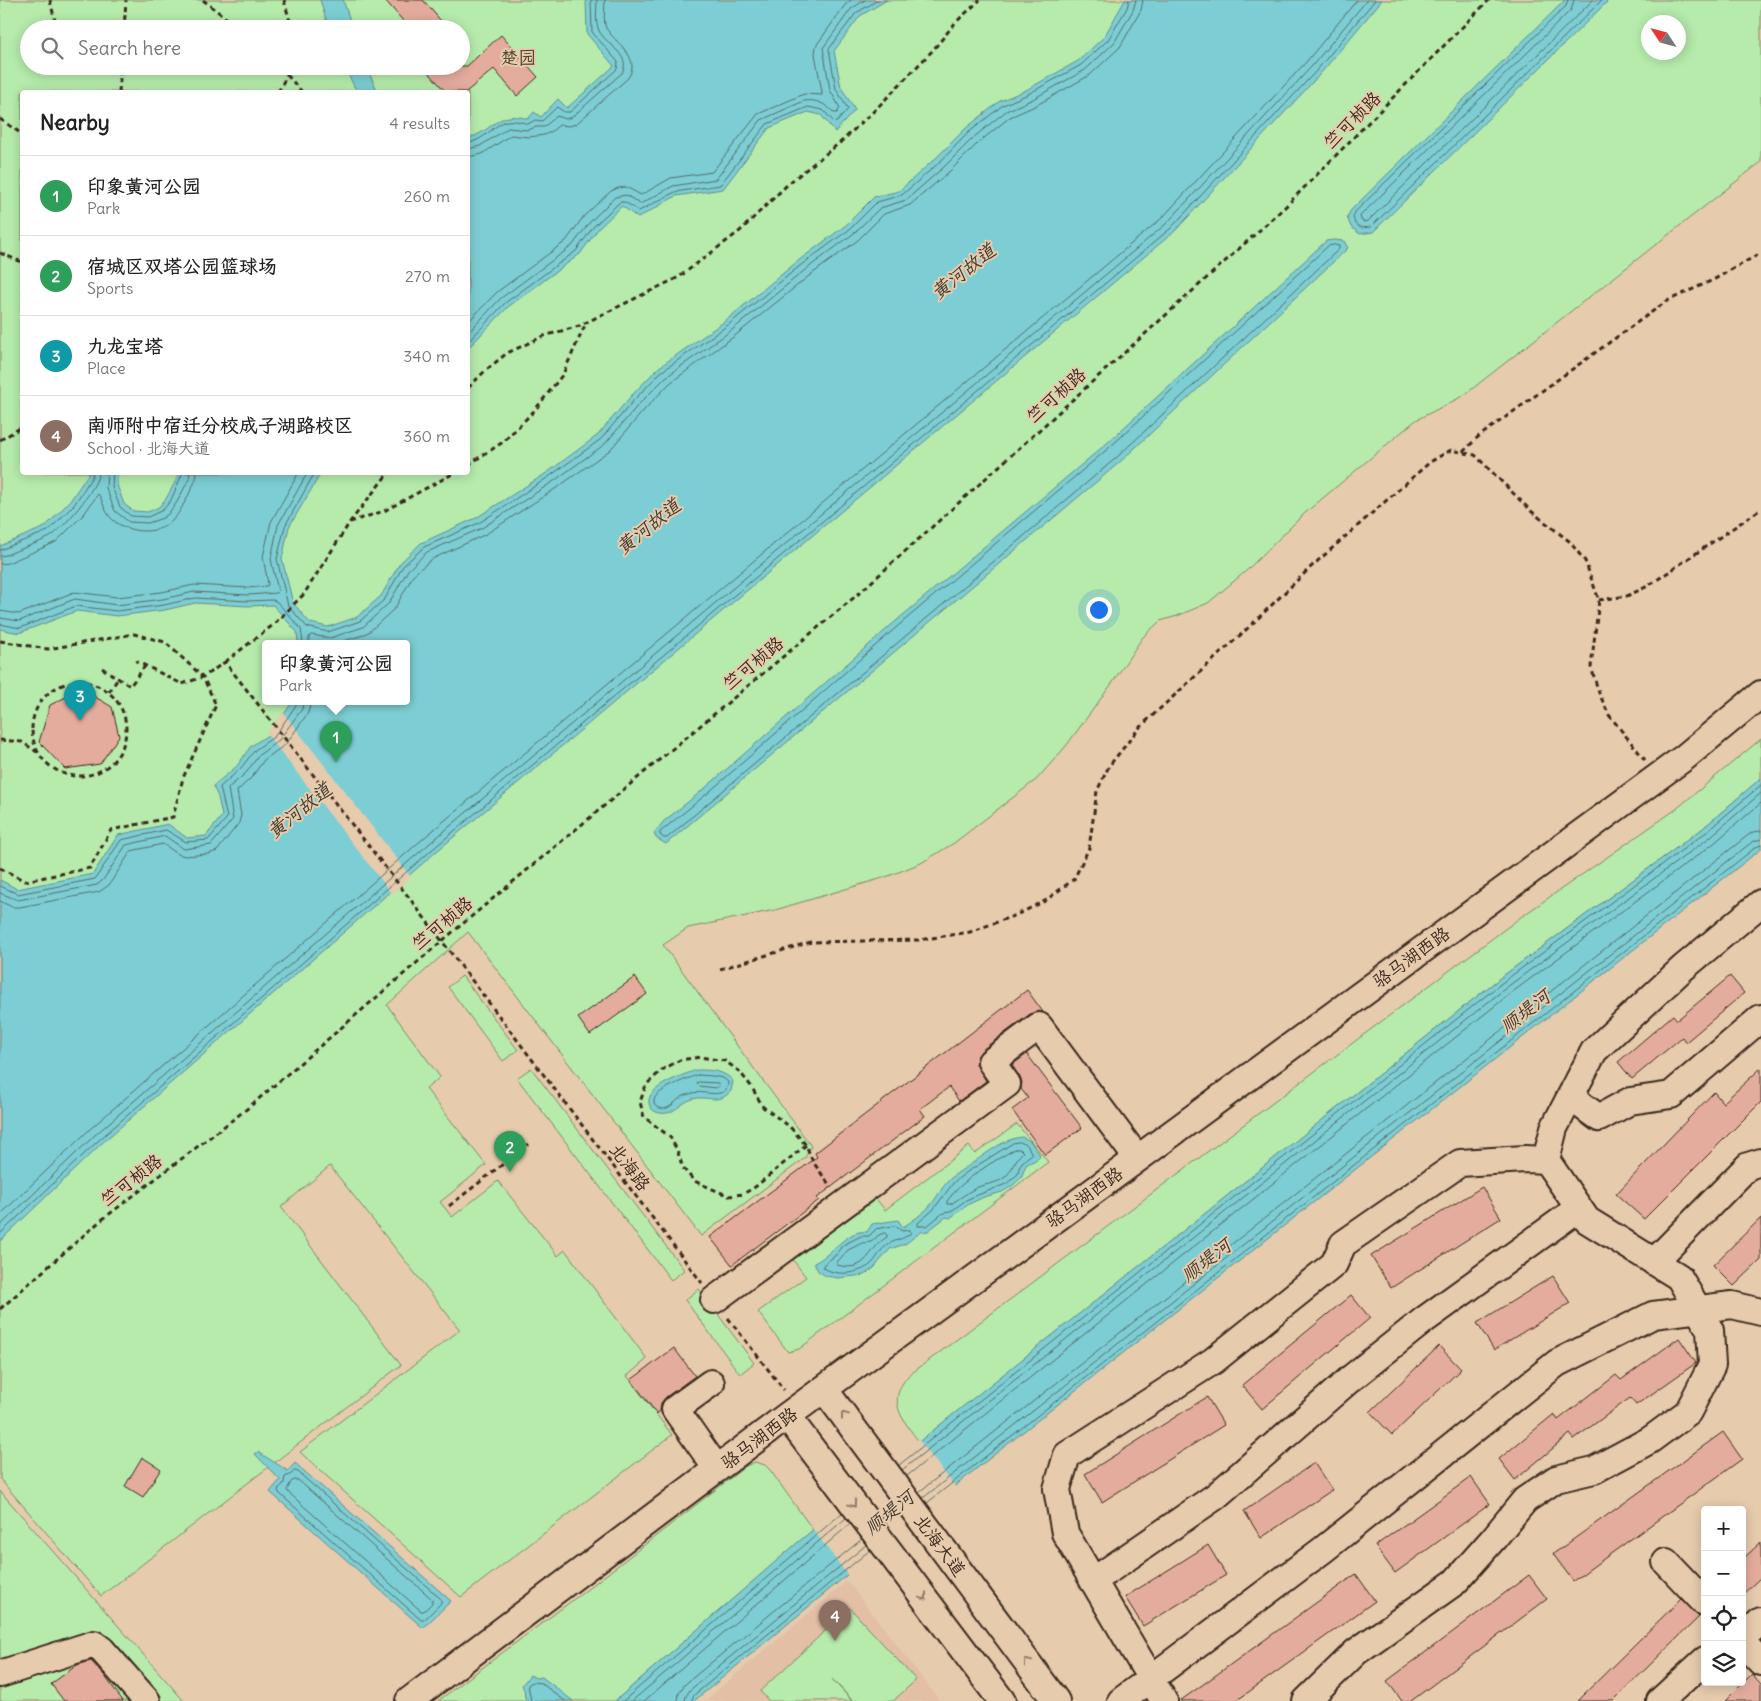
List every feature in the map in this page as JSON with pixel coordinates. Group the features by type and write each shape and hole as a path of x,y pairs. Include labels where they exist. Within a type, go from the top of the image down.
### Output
{"street":[{"name":"骆马湖西路","path":"409,1701 792,1412 1685,757 1761,694"},
{"path":"1306,1701 1356,1652 1455,1582 1525,1500 1556,1479 1594,1470 1642,1445 1688,1412 1712,1365 1710,1330 1679,1278 1587,1220 1546,1160 1554,1128 1594,1051 1683,968 1761,903"},
{"path":"1570,1097 1599,1118 1630,1101 1671,1095 1761,1018"},
{"path":"714,1300 1007,1084 992,1062 1039,1026 1137,1158"},
{"path":"1164,1701 1065,1533 1057,1489 1067,1455 1213,1362 1334,1264 1344,1244 1460,1163 1525,1159 1546,1160"},
{"path":"1654,1262 1748,1166 1761,1162"},
{"path":"1093,1580 1216,1496 1349,1380 1424,1320 1579,1208"},
{"path":"1121,1701 1324,1549 1557,1363 1653,1316 1732,1305 1761,1312"},
{"path":"711,1383 675,1408 717,1469"},
{"name":"北海大道","path":"824,1389 1056,1701"},
{"path":"792,1412 823,1465 1002,1701"},
{"path":"1666,1562 1701,1599"},
{"path":"1746,1634 1761,1621"},
{"path":"0,1674 94,1644 102,1650 147,1701"},
{"path":"1746,1646 1761,1662"},
{"path":"1660,1701 1701,1664"}],"path":[{"path":"50,0 55,20"},
{"path":"125,20 126,0"},
{"path":"203,0 229,20"},
{"path":"284,0 290,20"},
{"path":"470,386 507,353 544,336 587,322 679,278 740,231 789,183 842,140 876,109 933,50 956,22 980,0"},
{"name":"竺可桢路","path":"0,1308 99,1222 248,1108 442,941 857,595 1284,208 1489,0"},
{"path":"119,90 120,75"},
{"path":"279,90 286,75 300,90"},
{"path":"0,119 20,133"},
{"path":"0,253 20,261"},
{"path":"1462,452 1478,437 1667,301 1713,280 1761,253"},
{"path":"470,464 503,442 535,410 563,374 587,322"},
{"path":"0,440 20,428"},
{"path":"720,969 811,942 919,940 970,932 1016,915 1046,901 1074,879 1090,848 1097,791 1109,766 1140,727 1248,628 1312,566 1430,462 1451,450 1475,455 1531,511 1569,541 1584,561 1599,600 1590,667 1609,715 1658,776"},
{"path":"136,661 182,684 203,676 225,662 272,625 304,594 350,522 387,475"},
{"path":"350,522 384,511 450,475"},
{"path":"1599,600 1627,596 1648,586 1761,509"},
{"path":"0,641 48,649 134,634 165,642 203,676 216,705 183,778 173,818 111,830 90,868 25,881 0,868"},
{"name":"北海路","path":"225,662 407,895 714,1300 792,1412"},
{"path":"102,668 130,686 145,666"},
{"path":"109,692 119,678"},
{"path":"78,681 94,684 109,692 120,704 125,720 126,734 122,749 113,761 95,773 73,776 58,772 46,764 37,752 32,737 32,720 38,705 48,693 62,684 78,681"},
{"path":"0,740 22,742 37,752"},
{"path":"806,1145 755,1187 743,1194 729,1196 694,1181 683,1168 670,1137 644,1117 640,1102 646,1085 662,1070 680,1060 700,1057 725,1061 739,1071 751,1086 763,1107 789,1126 806,1145 813,1162 844,1204"},
{"path":"449,1206 529,1144"}],"shaded area":[{"path":"847,1581 940,1701 705,1701"}],"green space":[{"name":"楚园","path":"0,0 1761,0 1761,162 1463,396 1416,420 1305,513 1246,571 1208,603 1160,621 1142,638 1113,682 1066,746 1037,779 954,843 921,863 886,877 775,910 688,928 663,945 811,1146 805,1158 701,1236 468,932 387,1005 440,1077 426,1089 486,1165 440,1202 452,1217 498,1181 558,1256 565,1250 647,1359 627,1376 672,1435 461,1597 300,1452 460,1330 330,1166 281,1207 401,1365 101,1596 0,1479"},
{"path":"1761,739 1761,778 1702,829 1500,978 919,1442 902,1417 897,1402 901,1385 908,1376 1521,917 1675,810"},
{"path":"462,976 518,1050 503,1061 448,987"},
{"path":"531,1068 684,1270 671,1280 517,1078"},
{"path":"1017,1124 1048,1162 799,1349 788,1352 758,1312 806,1277 793,1260 876,1199 885,1210 969,1146 975,1154"},
{"path":"699,1289 754,1363 740,1374 685,1300"},
{"path":"755,1462 765,1465 770,1470 813,1530 615,1701 438,1701 585,1591 746,1466"},
{"path":"0,1491 184,1701 0,1701"},
{"path":"850,1608 916,1680 893,1701 853,1701 832,1679 852,1701 769,1701 760,1691"}],"water":[{"path":"320,0 343,0 350,20 326,20"},
{"path":"586,0 887,0 860,16 834,51 841,87 855,110 835,132 821,115 808,112 769,128 723,189 676,196 638,218 622,206 598,229 580,254 508,307 470,346 470,137 484,131 496,122 509,117 528,119 534,112 541,117 558,99 567,108 614,66 587,34"},
{"name":"黄河故道","path":"1125,0 1382,0 1321,73 1175,231 437,851 102,1143 0,1241 0,880 17,889 93,874 118,835 168,824 187,838 206,836 222,816 218,797 213,786 237,766 251,746 271,733 290,705 410,705 410,640 298,640 297,632 273,605 248,606 195,603 165,610 117,616 77,611 19,633 0,629 0,546 45,527 70,501 88,475 118,475 117,485 124,504 133,511 148,512 159,507 167,497 179,475 320,475 289,527 282,559 293,603 310,623 328,627 357,617 381,596 400,563 421,543 476,518 548,472 598,435 658,368 725,321 798,261 846,225 874,197 899,191 965,129 1000,101 1026,90 1078,61 1104,37"},
{"path":"1565,0 1609,0 1373,232 1360,234 1351,227 1347,217 1351,210"},
{"path":"348,75 370,75 377,90 356,90"},
{"path":"1326,241 1344,241 1348,248 1120,462 666,844 656,838 654,833 664,821 704,789 896,621 1106,444"},
{"name":"顺堤河","path":"1761,778 1761,849 971,1473 694,1701 615,1701 797,1543 926,1436 1500,978 1702,829"},
{"path":"697,1070 712,1071 729,1077 733,1081 731,1091 719,1099 692,1099 670,1112 658,1113 651,1109 650,1097 654,1092 667,1082"},
{"path":"1022,1137 1030,1141 1040,1155 1039,1158 1026,1165 1021,1178 1012,1186 1002,1192 969,1204 950,1218 946,1217 928,1231 921,1232 905,1244 890,1249 874,1268 864,1275 838,1278 826,1276 818,1271 814,1263 827,1255 846,1238 860,1232 867,1232 872,1224 898,1220 903,1227 928,1208 946,1183 955,1175 1002,1143"},
{"path":"258,1452 288,1471 295,1463 451,1601 423,1628 270,1492 280,1480 255,1454"},
{"path":"530,1675 536,1678 542,1677 573,1701 528,1701 525,1698 522,1685"}],"pier":[{"path":"283,712 411,877 392,894 266,733"},
{"path":"918,1439 957,1489 849,1577 812,1528"}],"building":[{"path":"385,0 423,0 440,20 402,20"},
{"path":"501,35 538,77 517,96 494,69 468,90 444,90 431,75 470,75 470,63"},
{"path":"82,689 112,707 119,736 100,764 65,769 39,742 50,705"},
{"path":"1730,976 1744,993 1686,1042 1682,1037 1632,1079 1618,1062 1673,1015 1677,1020"},
{"path":"635,977 647,994 590,1035 578,1018"},
{"path":"1027,990 1043,1012 1037,1011 1030,1014 982,1050 977,1057 976,1064 986,1081 959,1101 949,1087 920,1109 925,1116 817,1198 819,1200 732,1265 710,1237 817,1157 815,1153"},
{"path":"1027,1054 1082,1128 1045,1155 1012,1110 1028,1098 1021,1089 1022,1082 1012,1065"},
{"path":"1761,1068 1761,1102 1644,1219 1616,1194 1714,1092 1723,1103"},
{"path":"1482,1187 1501,1218 1391,1288 1371,1256"},
{"path":"1761,1218 1761,1260 1734,1286 1713,1265"},
{"path":"1553,1276 1570,1303 1494,1350 1477,1323"},
{"path":"1351,1295 1370,1318 1262,1409 1242,1385"},
{"path":"1679,1338 1696,1363 1636,1405 1630,1398 1574,1439 1570,1434 1515,1480 1499,1459 1554,1414 1558,1420 1616,1375 1621,1380"},
{"path":"1439,1346 1461,1369 1392,1435 1370,1412"},
{"path":"674,1348 695,1376 666,1397 661,1403 660,1411 657,1414 631,1380"},
{"path":"1207,1397 1224,1425 1102,1502 1085,1474"},
{"path":"1723,1432 1742,1459 1573,1581 1553,1554"},
{"path":"142,1457 161,1469 143,1497 125,1486"},
{"path":"1314,1463 1332,1490 1261,1538 1244,1511"},
{"path":"1471,1477 1490,1504 1395,1573 1375,1546"},
{"path":"1761,1542 1761,1577 1746,1591 1746,1556"},
{"path":"1208,1545 1226,1575 1143,1626 1125,1597"},
{"path":"1356,1574 1375,1601 1236,1701 1180,1701"},
{"path":"1529,1575 1547,1599 1411,1701 1402,1701 1387,1681"},
{"path":"1681,1599 1699,1617 1613,1701 1577,1701"},
{"path":"91,1661 123,1701 64,1701 51,1684 77,1665"},
{"path":"1752,1674 1761,1684 1761,1701 1725,1701 1740,1686 1746,1686 1746,1680"}],"place":[{"name":"九龙宝塔","path":"80,721"},
{"name":"印象黄河公园","path":"336,762"},
{"name":"宿城区双塔公园篮球场","path":"510,1172"},
{"name":"南师附中宿迁分校成子湖路校区","path":"835,1641"}]}
